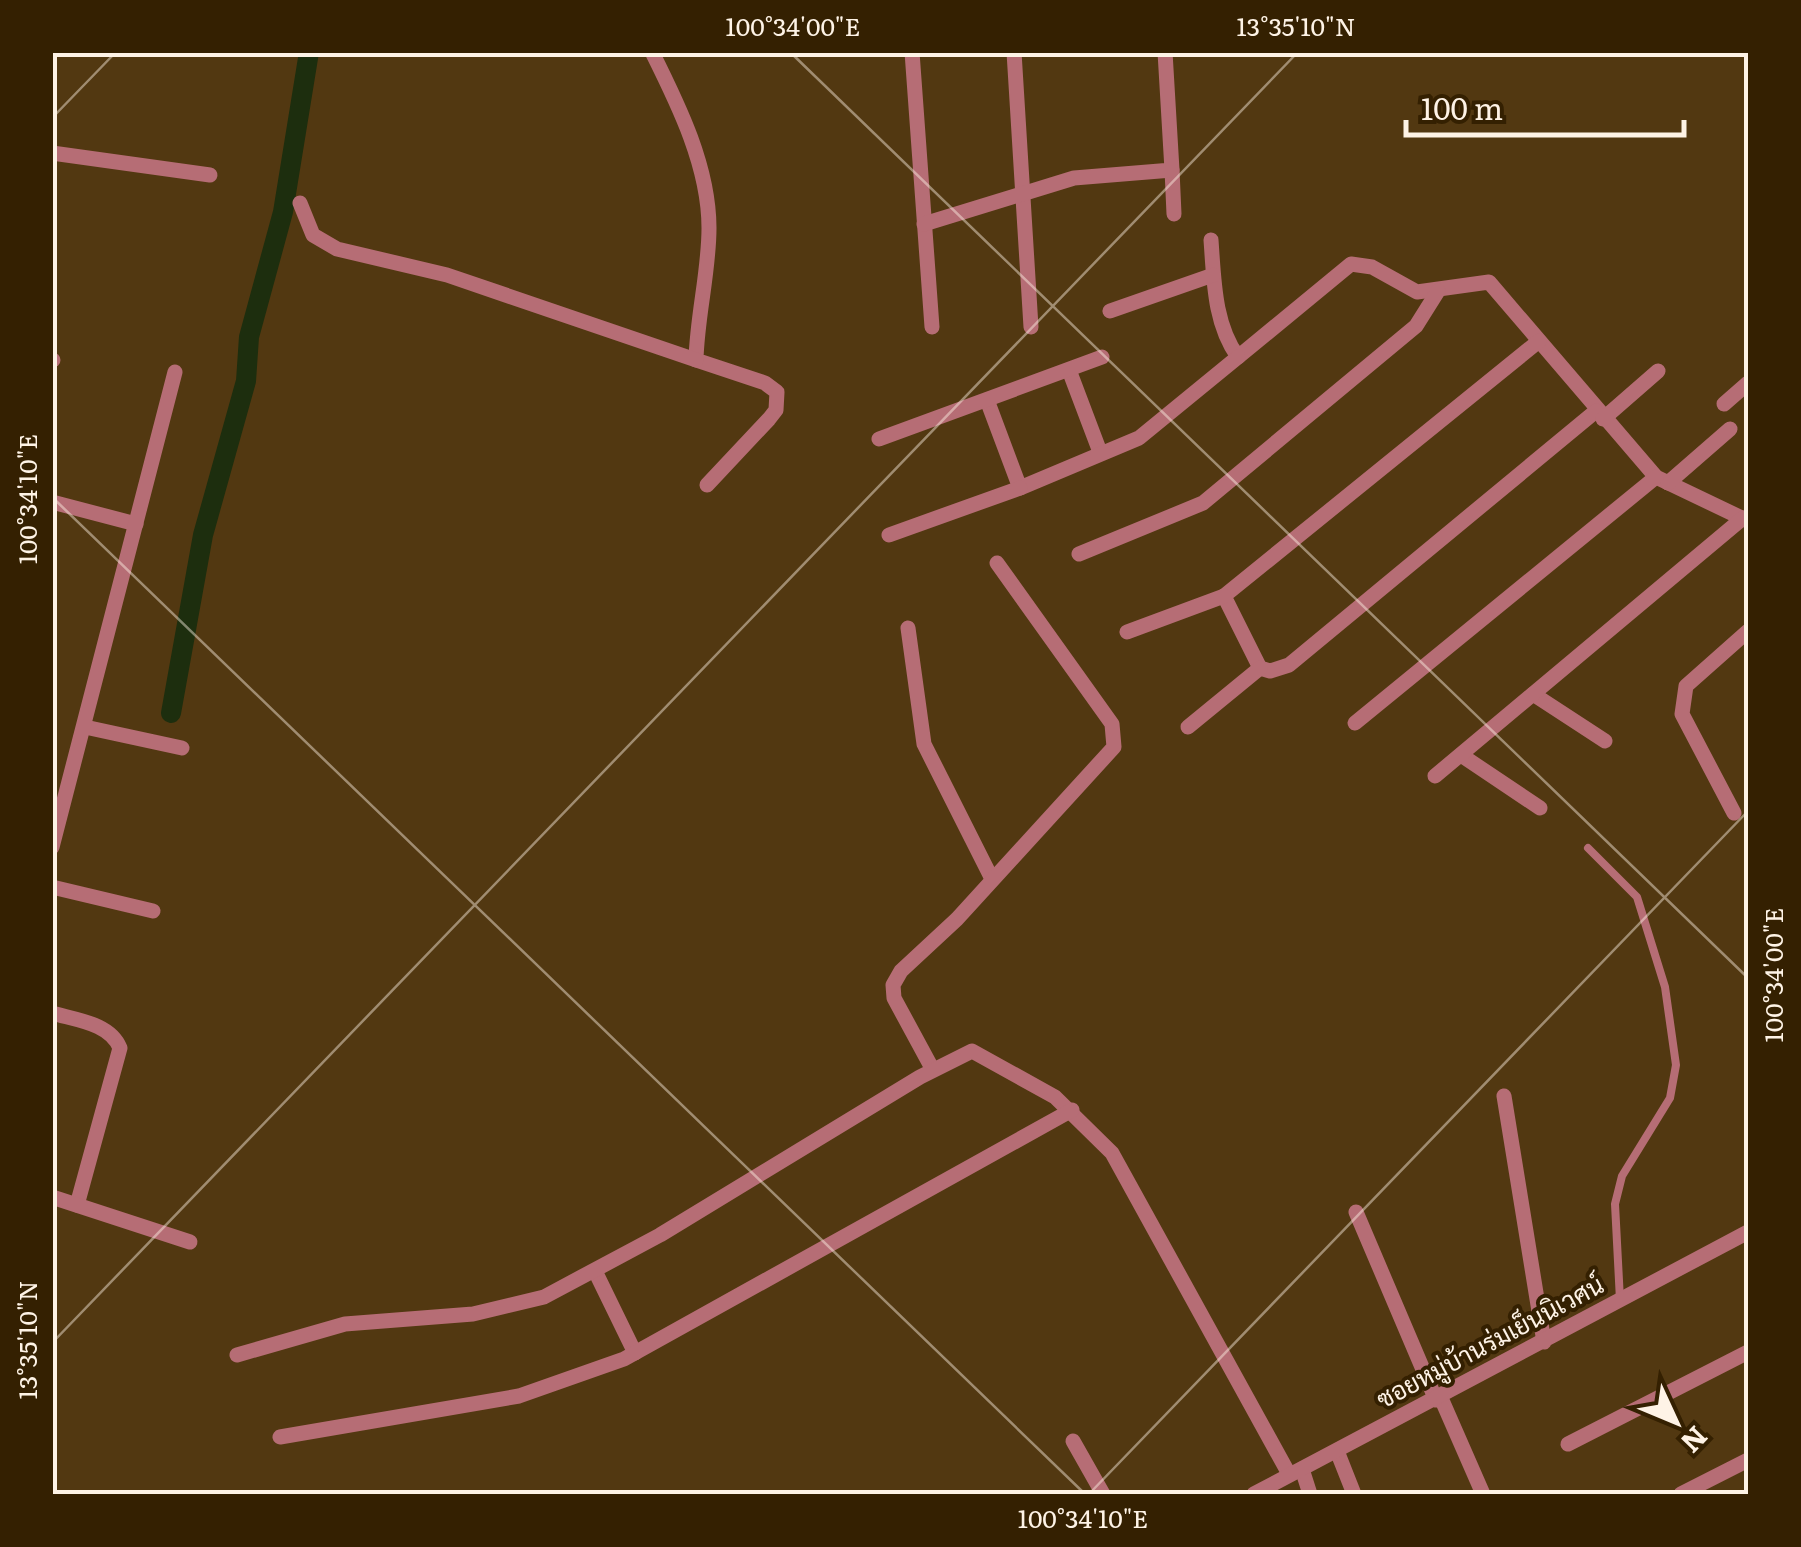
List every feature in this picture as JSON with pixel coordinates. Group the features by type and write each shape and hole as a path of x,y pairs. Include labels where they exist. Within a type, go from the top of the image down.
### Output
{"street":[{"path":"652,52 700,164 706,192 709,228 696,360"},
{"path":"912,52 932,327"},
{"path":"1014,52 1026,190 1031,327"},
{"path":"1165,52 1174,214"},
{"path":"52,153 210,174"},
{"path":"924,224 1026,190 1108,173 1172,170"},
{"path":"300,203 313,235 337,249 447,274 764,382 777,392 776,410 707,485"},
{"path":"1211,240 1220,320 1226,341 1238,358"},
{"path":"890,535 1020,488 1139,438 1351,264 1372,267 1416,292 1489,282 1600,415 1662,480 1746,520 1435,776"},
{"path":"1110,311 1213,275"},
{"path":"1079,554 1203,503 1416,326 1438,291"},
{"path":"1127,632 1224,596 1539,340"},
{"path":"878,439 1102,357"},
{"path":"1069,370 1100,452"},
{"path":"1224,596 1260,668 1270,672 1289,665 1658,370"},
{"path":"52,846 175,372"},
{"path":"1724,404 1748,383"},
{"path":"987,400 1020,488"},
{"path":"1355,723 1730,429"},
{"path":"52,502 136,524"},
{"path":"933,1070 894,998 893,985 901,971 1107,758 1116,736 1112,724 997,563"},
{"path":"908,628 924,744 992,879"},
{"path":"1734,814 1682,714 1681,697 1686,686 1748,631"},
{"path":"1188,726 1260,668"},
{"path":"1532,694 1604,741"},
{"path":"85,727 182,748"},
{"path":"1460,755 1540,808"},
{"path":"52,888 153,912"},
{"path":"52,1013 100,1027 112,1034 120,1048 77,1205"},
{"path":"237,1355 345,1324 512,1308 596,1271 933,1070 965,1052 978,1052 1072,1110 1112,1153 1310,1494"},
{"path":"1504,1096 1544,1342"},
{"path":"280,1437 519,1396 635,1353 1072,1110"},
{"path":"52,1198 190,1242"},
{"path":"1356,1212 1483,1494"},
{"name":"ซอยหมู่บ้านร่มเย็นนิเวศน์","path":"1254,1494 1748,1232"},
{"path":"596,1271 635,1353"},
{"path":"1568,1444 1748,1352"},
{"path":"1073,1441 1103,1494"},
{"path":"1336,1451 1354,1494"},
{"path":"1681,1494 1748,1460"}],"lane":[{"path":"1588,848 1637,897 1665,987 1676,1065 1670,1098 1622,1176 1618,1190 1614,1237 1620,1300"}],"waterway":[{"path":"171,713 203,535 246,381 249,337 283,212 309,52"}]}
